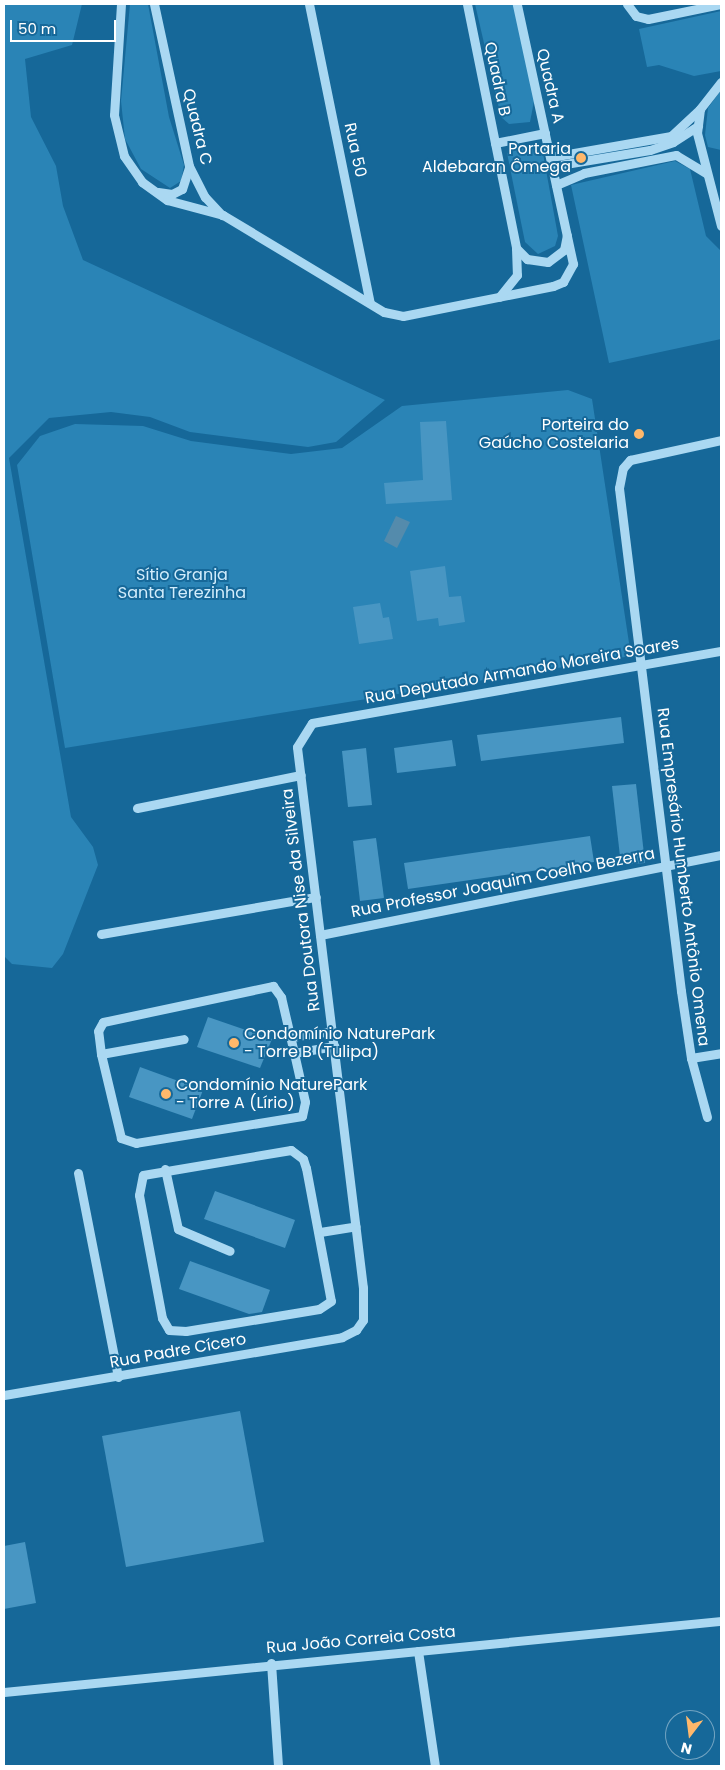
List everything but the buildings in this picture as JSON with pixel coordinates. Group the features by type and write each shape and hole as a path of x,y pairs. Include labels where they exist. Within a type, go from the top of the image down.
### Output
{"street":[{"path":"121,4 116,128 124,156 150,190 167,200 222,215 370,303 403,316 498,298"},
{"name":"Quadra C","path":"154,4 189,166 205,197 222,215"},
{"name":"Rua 50","path":"309,4 370,303"},
{"name":"Quadra B","path":"466,4 516,248 517,275 498,298"},
{"name":"Quadra A","path":"498,298 563,282 573,264 517,4"},
{"path":"627,4 636,16 648,19 720,4"},
{"path":"552,162 581,154 670,136 700,109 721,82"},
{"path":"700,109 698,126 706,174 721,226"},
{"path":"556,184 585,167 673,142 698,126"},
{"path":"495,144 545,133"},
{"path":"552,162 585,167 676,155 706,174"},
{"path":"150,190 178,192 186,184 189,166"},
{"path":"516,248 527,258 548,262 564,250 567,235"},
{"name":"Rua Empresário Humberto Antônio Omena","path":"708,1117 691,1058 664,866 642,668 619,488 623,468 642,455 721,440"},
{"name":"Rua Deputado Armando Moreira Soares","path":"327,720 642,668 721,651"},
{"name":"Rua Doutora Nise da Silveira","path":"327,720 312,724 301,735 297,747 364,1305 356,1330"},
{"path":"137,808 301,775"},
{"name":"Rua Professor Joaquim Coelho Bezerra","path":"320,935 721,855"},
{"path":"101,934 316,897"},
{"path":"266,987 279,990 294,1053 305,1102 302,1116 136,1142 121,1138 117,1132 98,1031 109,1018 266,987"},
{"path":"291,1037 332,1031"},
{"path":"101,1054 184,1039"},
{"path":"294,1053 334,1046"},
{"path":"691,1058 721,1053"},
{"path":"291,1150 303,1159 331,1290 326,1306 186,1331 169,1330 162,1318 138,1186 142,1175 165,1169 291,1150"},
{"path":"165,1169 178,1229 230,1251"},
{"path":"78,1173 118,1376"},
{"path":"320,1232 356,1226"},
{"name":"Rua Padre Cícero","path":"4,1395 342,1337 356,1330"},
{"name":"Rua João Correia Costa","path":"4,1692 271,1663 721,1622"},
{"path":"418,1651 435,1766"},
{"path":"271,1663 278,1766"}],"green space":[{"path":"4,4 82,4 72,45 25,59 31,117 56,166 63,206 83,260 385,400 336,442 308,447 190,432 150,417 111,412 49,418 9,458 71,817 93,847 98,865 63,954 52,968 12,964 4,956"},
{"path":"130,4 148,4 169,117 184,165 181,181 170,188 141,169 125,139 121,101"},
{"path":"475,4 515,4 535,96 530,122 509,124 501,117"},
{"path":"721,11 721,71 694,76 659,65 647,67 639,29"},
{"path":"721,90 721,150 708,147 705,135 708,108"},
{"path":"532,143 542,148 558,236 555,246 538,254 525,242 507,153"},
{"path":"675,161 690,169 706,236 721,251 721,339 609,363 571,185"},
{"name":"Sítio Granja Santa Terezinha","path":"568,390 592,399 631,656 65,748 17,465 40,436 75,424 143,426 191,441 291,454 342,448 402,406"}],"shaded area":[{"path":"396,516 410,522 397,548 384,541"}],"place":[{"name":"Portaria Aldebaran Ômega","path":"581,158"},
{"name":"Porteira do Gaúcho Costelaria","path":"639,434"},
{"name":"Condomínio NaturePark - Torre B (Tulipa)","path":"234,1043"},
{"name":"Condomínio NaturePark - Torre A (Lírio)","path":"166,1094"}]}
